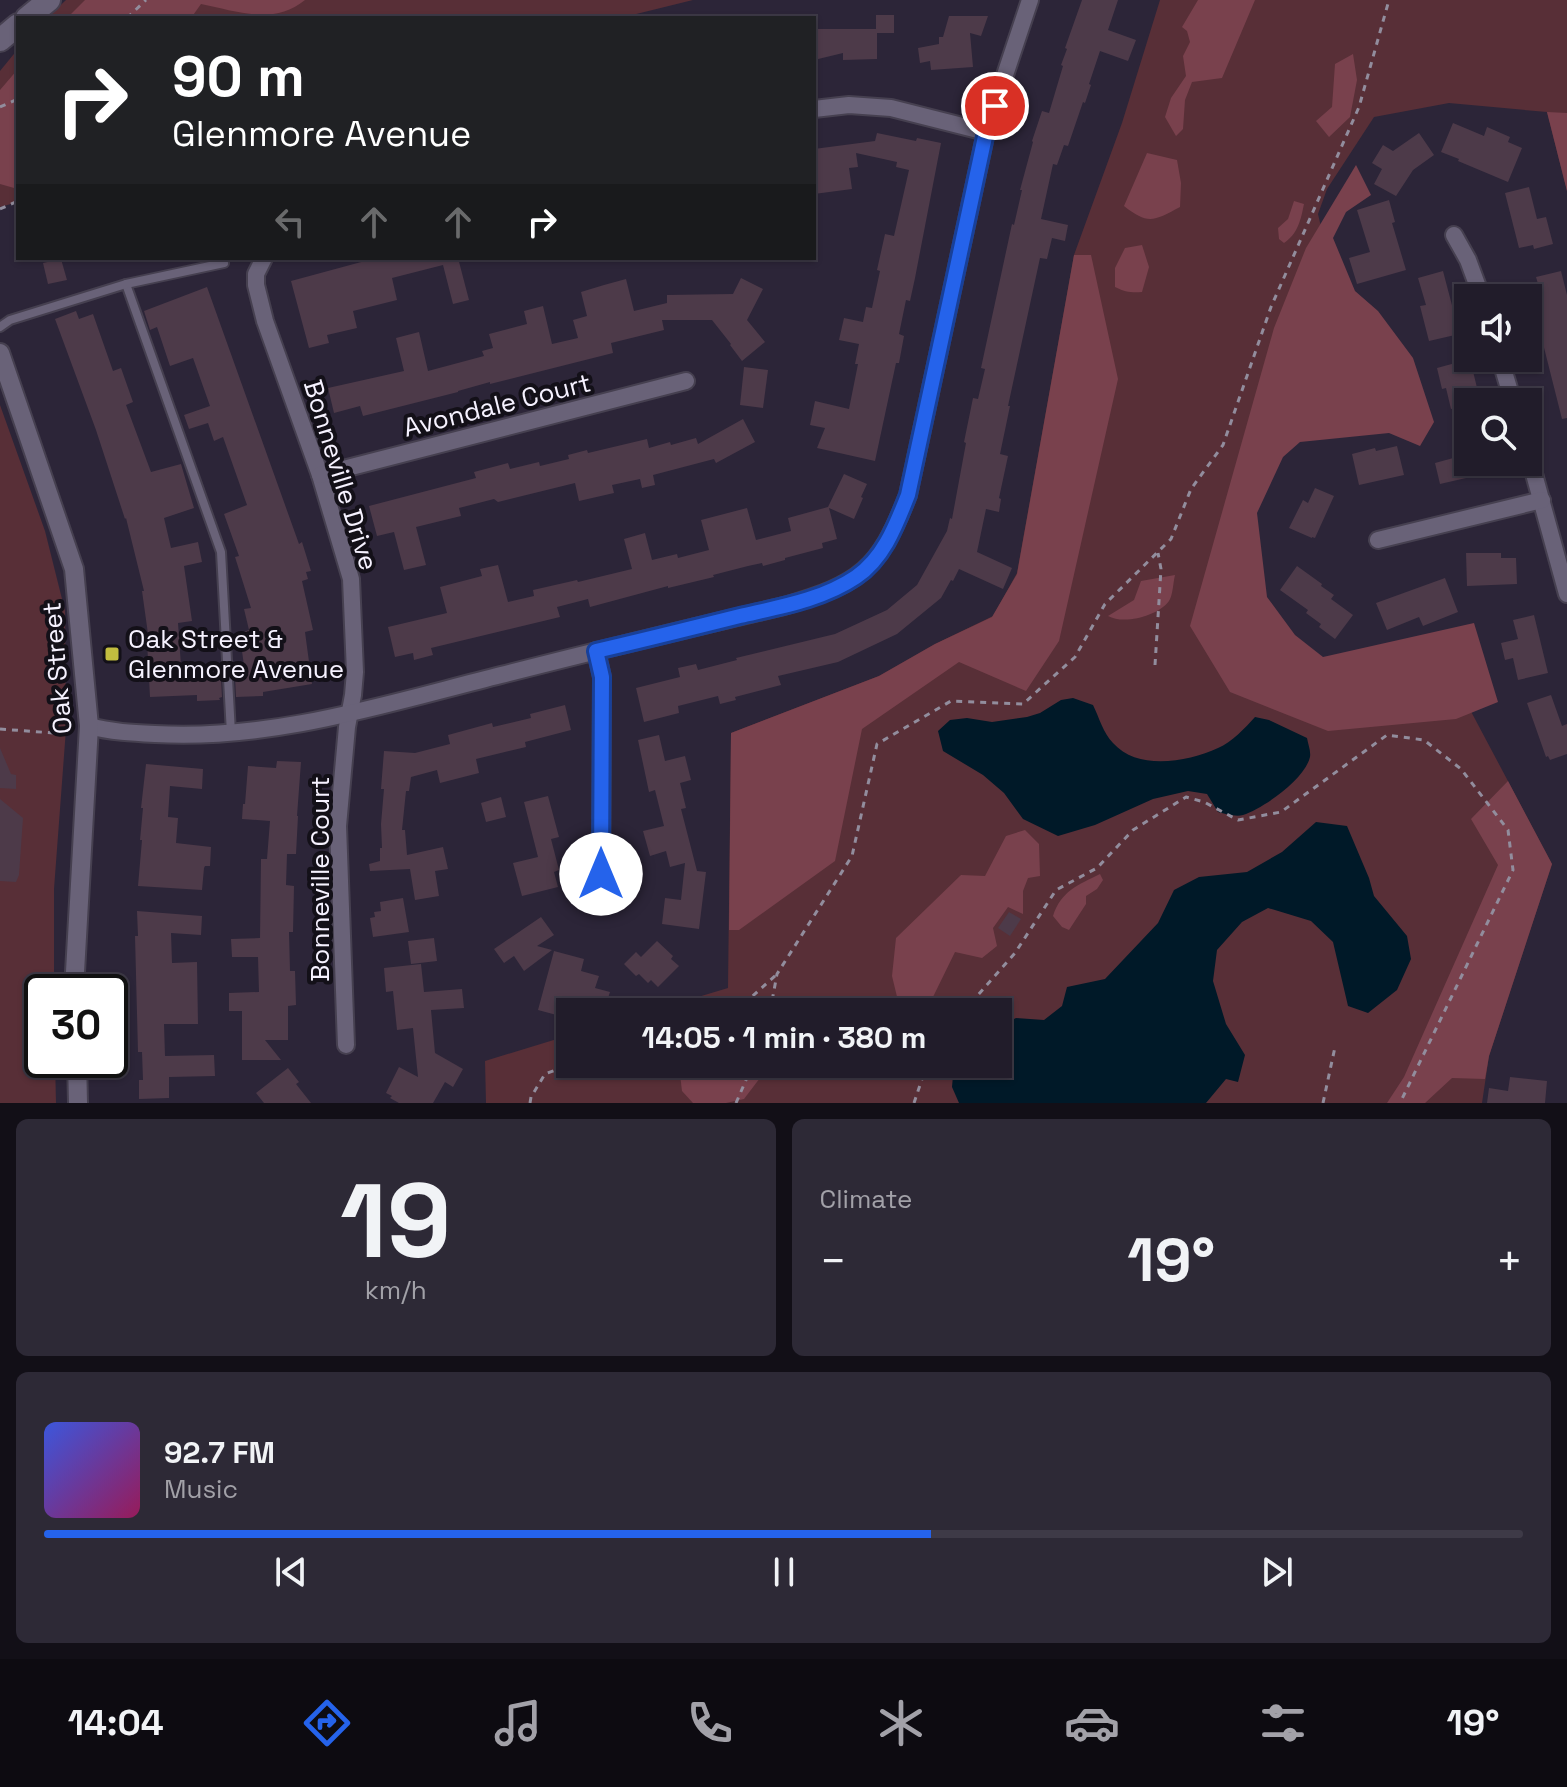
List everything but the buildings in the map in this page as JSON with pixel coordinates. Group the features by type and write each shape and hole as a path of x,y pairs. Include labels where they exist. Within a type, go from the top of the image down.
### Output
{"main road":[{"path":"29,16 49,0"}],"street":[{"path":"89,726 111,731 181,736 295,724 784,606 825,594 858,576 880,554 895,528 908,495 986,132 1030,0"},
{"path":"816,109 849,105 891,108 986,132"},
{"path":"1454,235 1477,284"},
{"name":"Bonneville Drive","path":"263,260 256,274 256,285 265,321 320,475 351,579 355,672 350,713"},
{"name":"Oak Street","path":"0,353 74,569 89,726 75,974"},
{"name":"Avondale Court","path":"320,475 686,381"},
{"path":"1535,476 1567,594"},
{"path":"1378,540 1542,500"},
{"path":"596,651 602,677 601,902"},
{"name":"Bonneville Court","path":"346,1045 338,826 350,713"},
{"path":"77,1078 78,1103"}],"lane":[{"path":"0,327 10,320 126,284 224,263"},
{"path":"126,284 221,552 231,733"}],"path":[{"path":"129,16 146,0"},
{"path":"750,998 777,974 852,856 877,744 951,701 1023,704 1075,657 1105,604 1171,539 1191,489 1223,445 1271,307 1359,107 1389,0"},
{"path":"1155,665 1161,569 1158,553"},
{"path":"0,729 67,734"},
{"path":"975,998 1015,953 1056,890 1097,868 1133,830 1186,797 1204,802 1238,820 1281,812 1387,735 1424,740 1461,769 1508,830 1513,870 1400,1103"},
{"path":"773,998 777,974"},
{"path":"1323,1103 1335,1047"},
{"path":"530,1103 545,1074 556,1070"},
{"path":"736,1103 747,1078"},
{"path":"914,1103 922,1078"}],"shaded area":[{"path":"66,0 693,0 628,16 49,16"},
{"path":"85,0 305,0 293,8 268,15 241,13 201,4 192,16 69,16"},
{"path":"1160,0 1567,0 1567,191 1547,112 1449,103 1374,117 1327,189 1318,214 1361,397 1251,429 1242,613 1318,666 1432,638 1552,864 1489,1056 1482,1103 486,1103 485,1061 556,1039 556,1078 1012,1078 1012,998 695,998 728,988 731,733 879,676 993,616 1017,573 1074,255 1122,123"},
{"path":"1198,0 1255,0 1222,78 1192,82 1185,100 1183,129 1176,136 1165,117 1171,98 1186,76 1183,56 1190,42 1187,31 1182,27"},
{"path":"16,51 16,203 0,207 0,71"},
{"path":"1353,54 1357,80 1350,117 1329,137 1316,121 1332,107 1335,64"},
{"path":"16,71 14,188 0,184 0,90"},
{"path":"1547,112 1567,113 1567,191"},
{"path":"1147,153 1177,160 1181,183 1180,207 1151,219 1139,216 1124,206"},
{"path":"1356,165 1371,195 1346,212 1333,238 1355,291 1378,311 1413,358 1434,422 1420,446 1389,433 1300,442 1283,457 1257,513 1267,597 1295,635 1323,657 1474,623 1498,702 1456,719 1328,731 1230,692 1190,626 1274,328 1306,248"},
{"path":"1294,201 1304,204 1302,215 1296,231 1284,243 1279,239 1278,228 1288,219"},
{"path":"1142,245 1149,267 1142,292 1128,292 1115,287 1115,268 1125,248"},
{"path":"1074,255 1091,255 1118,379 1059,641 1026,691 959,662 862,729 835,861 739,930 729,930 731,733 879,676 935,644 992,617 1017,574"},
{"path":"0,405 45,531 65,611 66,729 54,889 54,974 24,974 24,1078 55,1078 56,1103 0,1103"},
{"path":"1175,575 1170,598 1157,611 1123,620 1108,616 1134,600 1141,581"},
{"path":"1508,781 1552,864 1489,1056 1485,1079 1452,1078 1425,1103 1387,1103 1404,1077 1498,865 1471,819"},
{"path":"1025,830 1039,844 1040,876 1028,878 1023,891 1023,914 1008,907 993,928 997,946 982,958 955,952 932,998 897,998 892,976 896,938 961,875 985,876 1006,836"},
{"path":"1100,874 1103,880 1097,889 1086,896 1086,904 1069,930 1062,927 1053,916 1061,900 1071,890"},
{"path":"680,1078 760,1078 744,1099 726,1103 693,1103 682,1091"}],"water":[{"path":"1073,698 1093,705 1110,739 1123,752 1136,758 1178,760 1206,753 1228,742 1255,717 1269,720 1307,738 1310,757 1307,766 1282,792 1243,815 1218,812 1207,794 1188,791 1153,799 1095,825 1058,836 1023,819 1004,793 983,775 943,751 938,731 950,720 967,718 992,722 1027,717 1061,700"},
{"path":"1316,822 1347,826 1374,896 1407,936 1411,959 1397,990 1368,1013 1348,1006 1333,942 1311,921 1268,908 1242,922 1217,950 1213,981 1226,1024 1245,1055 1238,1082 1226,1079 1206,1103 959,1103 952,1087 953,1078 1012,1078 1012,1020 1044,1020 1062,1006 1067,987 1105,979 1158,923 1174,890 1199,877 1247,872 1282,852"}],"place":[{"name":"Oak Street & Glenmore Avenue","path":"112,654"}],"route":[{"path":"601,874 602,677 596,651 825,594 858,576 880,554 895,528 908,495 986,132 995,106"}]}
